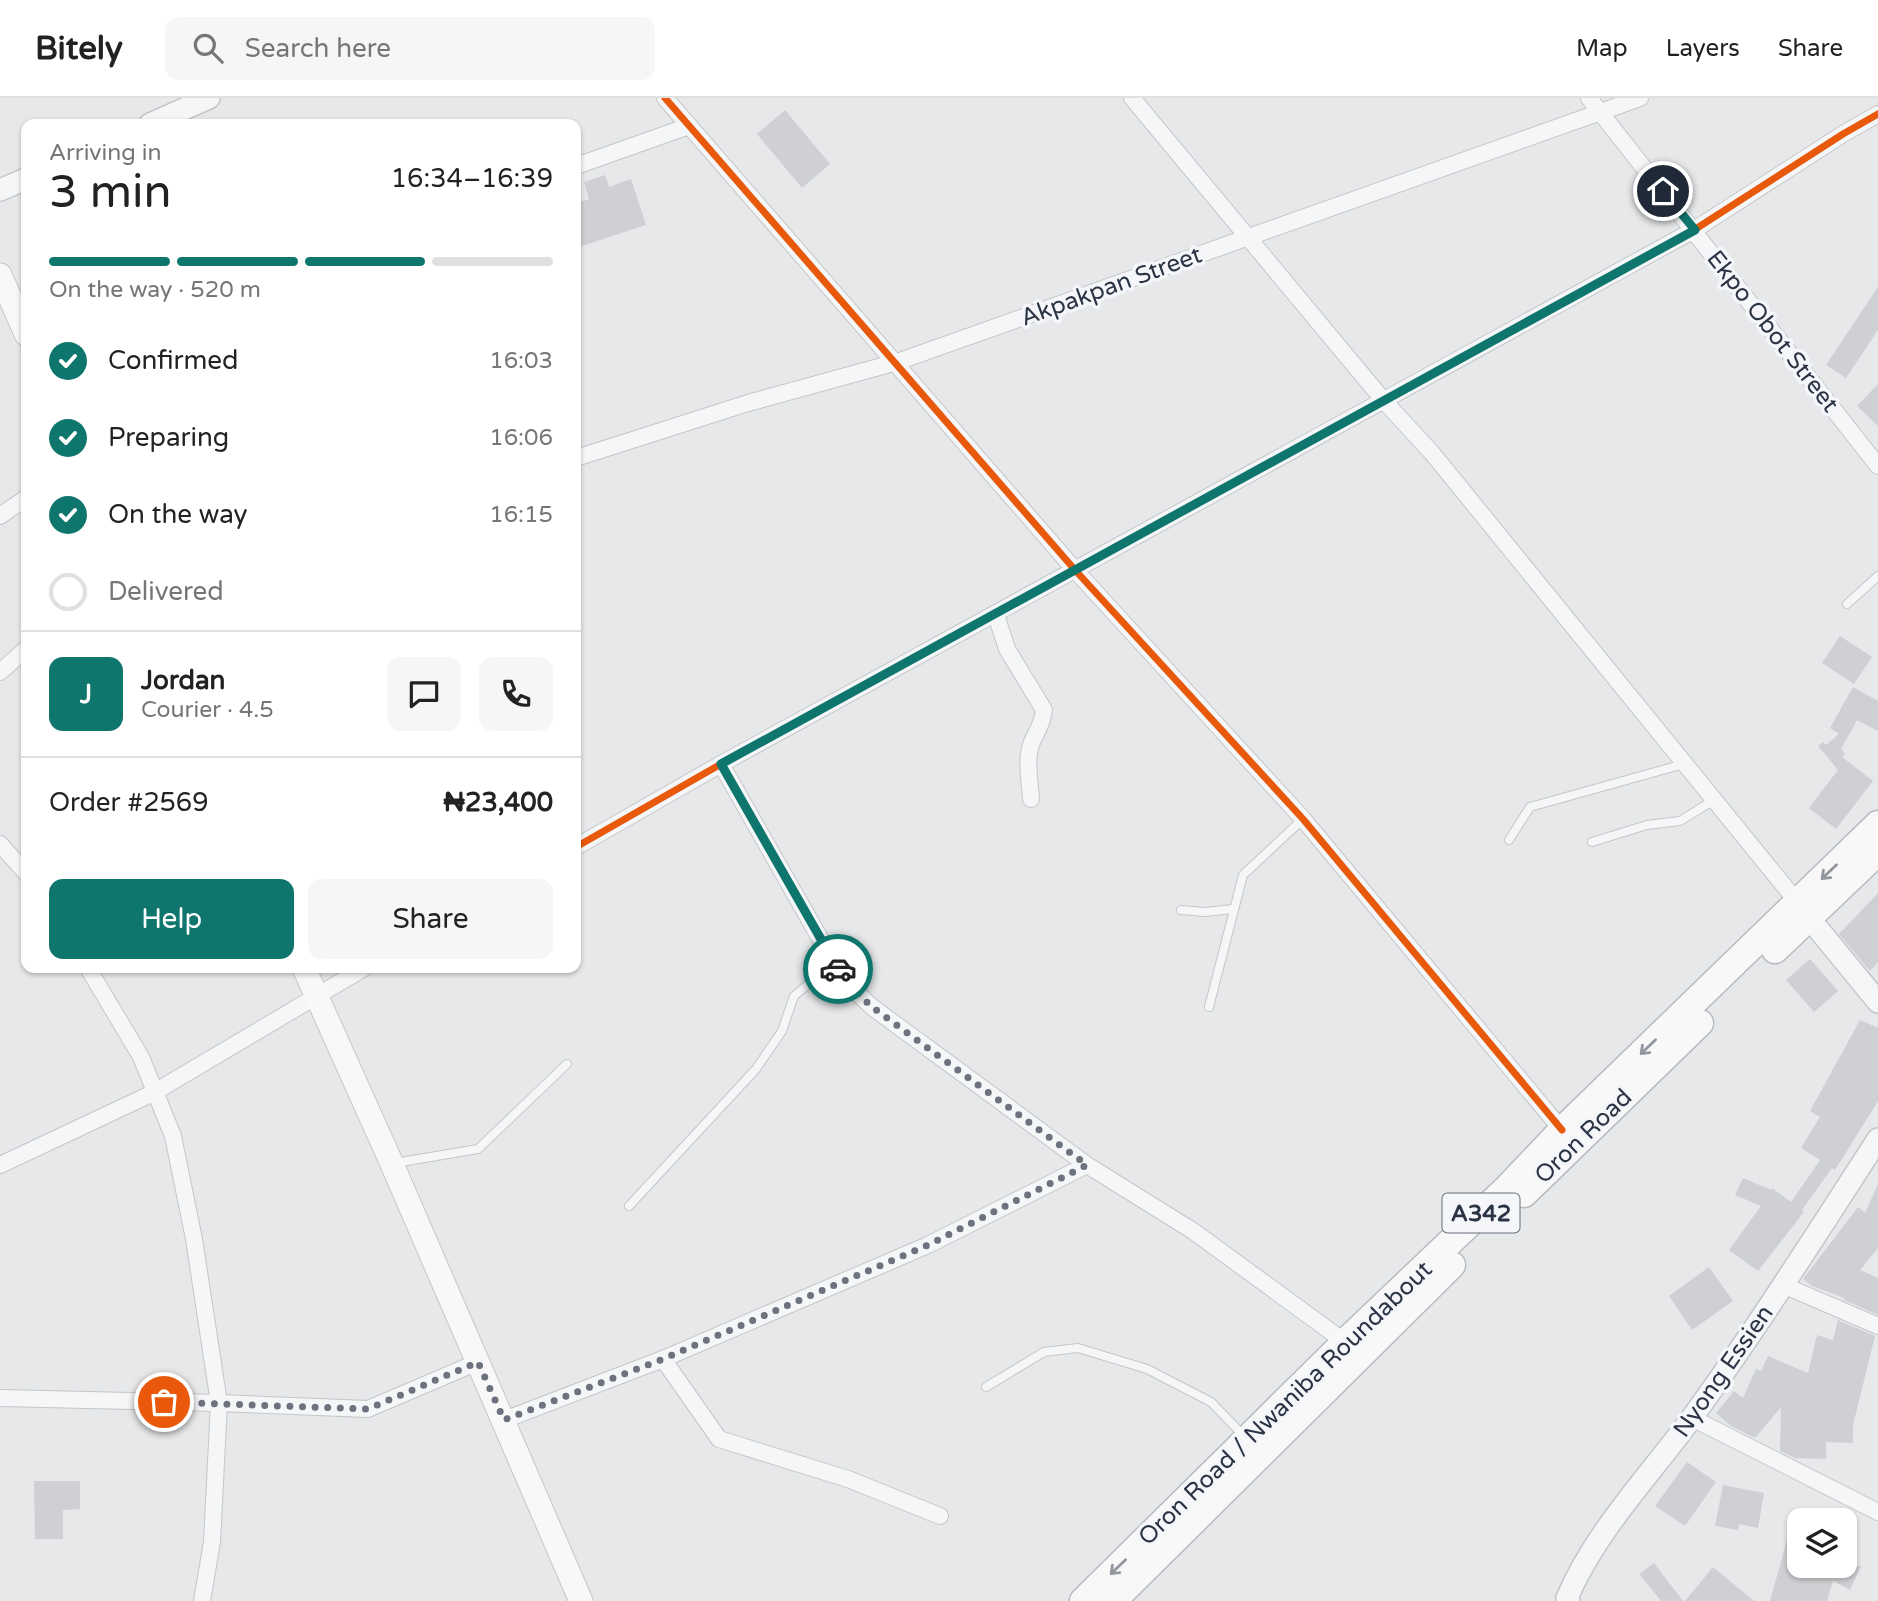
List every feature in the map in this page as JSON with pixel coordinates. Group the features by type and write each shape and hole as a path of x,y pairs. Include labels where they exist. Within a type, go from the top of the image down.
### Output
{"highway":[{"name":"Oron Road / Nwaniba Roundabout","path":"1083,1601 1345,1342 1507,1188 1562,1130 1803,911 1878,824"},
{"name":"Oron Road","path":"1129,1595 1803,911 1878,852"}],"main road":[{"path":"0,275 21,323"},
{"path":"306,973 393,1164 582,1601"}],"street":[{"path":"161,119 209,98"},
{"path":"665,98 1075,570 1303,819 1562,1130"},
{"path":"1132,98 1384,401 1432,453 1878,1002"},
{"name":"Ekpo Obot Street","path":"1589,98 1878,466"},
{"name":"Akpakpan Street","path":"581,456 748,403 897,362 1640,98"},
{"path":"581,844 721,764 1695,230 1878,114"},
{"path":"581,164 690,126"},
{"path":"0,190 21,181"},
{"path":"0,516 21,501"},
{"path":"996,615 1007,649 1044,710 1043,721 1031,743 1028,763 1031,799"},
{"path":"0,672 21,653"},
{"path":"721,764 834,963 852,988 872,1007 1087,1165 1193,1231 1345,1342"},
{"path":"0,844 21,867"},
{"path":"91,973 141,1057 153,1093 173,1136 194,1239 219,1402 212,1542 202,1601"},
{"path":"0,1165 153,1093 355,973"},
{"name":"Nyong Essien","path":"1569,1601 1567,1598 1577,1576 1592,1551 1692,1418 1878,1139"},
{"path":"504,1420 663,1359 928,1245 1087,1165"},
{"path":"1783,1285 1878,1326"},
{"path":"663,1359 719,1439 848,1479 940,1516"},
{"path":"0,1398 219,1402 368,1409 478,1362"},
{"path":"1692,1418 1878,1512"}],"lane":[{"path":"1847,604 1878,576"},
{"path":"1509,841 1530,807 1684,764"},
{"path":"1592,842 1647,825 1680,821 1714,800"},
{"path":"1209,1007 1243,875 1303,819"},
{"path":"1181,910 1205,912 1233,909"},
{"path":"629,1206 756,1069 782,1031 794,996 834,963"},
{"path":"393,1164 433,1154 478,1149 567,1064"},
{"path":"986,1387 1044,1352 1078,1348 1147,1368 1211,1402 1248,1440"}],"building":[{"path":"785,110 830,164 802,188 757,134"},
{"path":"605,175 609,187 631,179 646,225 581,246 581,202 589,199 584,182"},
{"path":"1878,287 1878,330 1846,378 1826,365"},
{"path":"1878,384 1878,426 1857,406"},
{"path":"1840,636 1872,657 1854,684 1822,663"},
{"path":"1853,687 1878,701 1878,731 1857,720 1841,749 1845,754 1842,757 1873,781 1836,829 1809,808 1838,770 1818,746 1823,742 1826,745 1839,734 1830,728"},
{"path":"1878,893 1878,962 1870,971 1839,934"},
{"path":"1810,959 1838,991 1814,1012 1786,980"},
{"path":"1860,1020 1878,1028 1878,1101 1835,1170 1832,1168 1802,1210 1804,1212 1758,1271 1729,1250 1761,1206 1735,1195 1743,1178 1771,1190 1772,1188 1791,1202 1820,1160 1801,1148 1820,1117 1810,1111"},
{"path":"1878,1184 1878,1248 1860,1270 1878,1278 1878,1315 1812,1286 1803,1279 1858,1207 1865,1213"},
{"path":"1709,1267 1733,1301 1692,1330 1669,1296"},
{"path":"1838,1320 1875,1336 1853,1425 1853,1443 1826,1442 1826,1459 1795,1458 1780,1451 1781,1407 1755,1438 1731,1426 1716,1413 1734,1391 1743,1398 1756,1369 1761,1371 1768,1356 1808,1373 1817,1335 1833,1340"},
{"path":"1687,1462 1716,1482 1685,1526 1655,1506"},
{"path":"34,1481 80,1481 80,1509 63,1510 63,1539 35,1539"},
{"path":"1723,1485 1764,1493 1758,1528 1739,1524 1738,1530 1715,1526"},
{"path":"1787,1540 1787,1578 1856,1578 1850,1590 1833,1581 1827,1601 1770,1601"},
{"path":"1654,1563 1683,1601 1661,1601 1639,1574"},
{"path":"1713,1567 1754,1601 1685,1601"}],"cycle path":[{"path":"665,98 1075,570 1303,819 1562,1130"},
{"path":"581,844 721,764 1694,230 1878,114"}],"way so far":[{"path":"164,1402 368,1409 478,1362 504,1420 663,1359 928,1245 1087,1165 872,1007 852,988 838,969"}],"route":[{"path":"838,969 721,764 1695,230 1663,191"}]}
